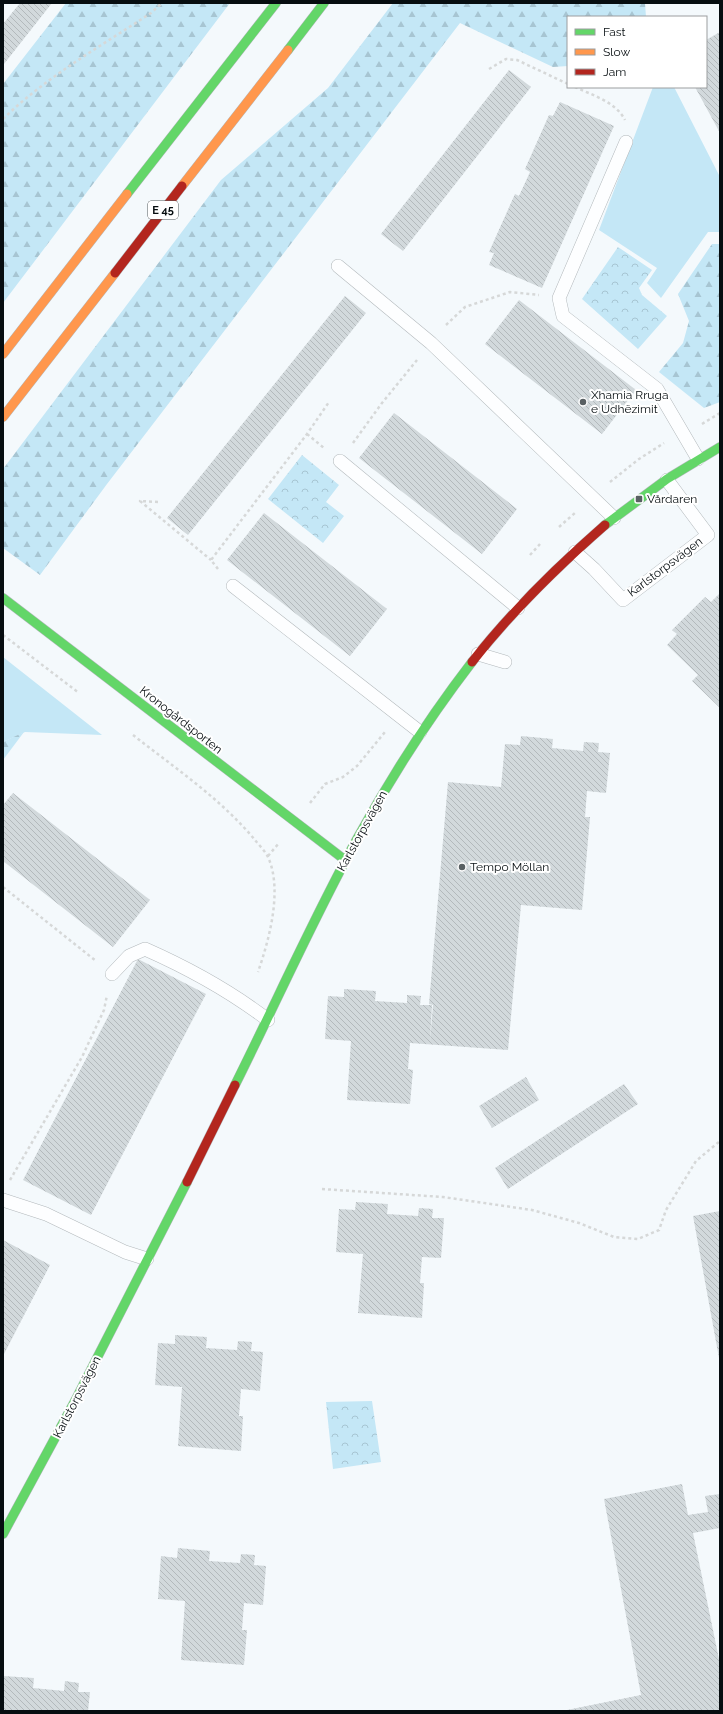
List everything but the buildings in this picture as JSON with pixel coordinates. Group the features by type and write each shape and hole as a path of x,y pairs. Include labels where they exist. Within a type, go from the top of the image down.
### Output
{"main road":[{"path":"3,354 276,3"},
{"name":"E 45","path":"3,417 324,3"},
{"name":"Karlstorpsvägen","path":"3,1534 85,1382 268,1020 345,860 378,800 420,732 463,672 478,654 518,608 575,552 614,518 698,459 720,447"},
{"name":"Kronogårdsporten","path":"3,598 345,860"}],"lane":[{"path":"626,142 559,298 563,316 657,389 698,459"},
{"path":"338,266 431,343 614,518"},
{"path":"340,461 518,608"},
{"name":"Karlstorpsvägen","path":"575,552 594,569 623,600 708,535 667,480"},
{"path":"233,586 420,732"},
{"path":"478,654 505,662"},
{"path":"112,974 129,956 145,949 174,961 247,1004 268,1020"},
{"path":"3,1200 46,1214 125,1252 147,1259"}],"path":[{"path":"3,119 39,88 162,3"},
{"path":"489,69 506,59 517,60 567,84"},
{"path":"577,88 621,111 627,123 626,142"},
{"path":"211,560 307,434 329,402"},
{"path":"158,502 140,501 211,560 233,586"},
{"path":"3,635 84,697"},
{"path":"128,730 209,794 247,830 268,856 274,882 273,915 267,947 247,1004"},
{"path":"3,887 112,974 104,1010 82,1057 7,1183"},
{"path":"322,1189 443,1198 532,1210 579,1223 614,1237 638,1239 659,1230 666,1210 696,1160 720,1141"}],"green space":[{"path":"66,3 230,3 3,303 3,84"},
{"path":"393,3 645,3 646,16 567,16 567,66 553,67 460,23 107,484 40,575 3,548 3,469 221,180 328,88"},
{"path":"653,88 675,88 720,177 720,232 708,232 661,298 647,283 657,268 599,230"},
{"path":"712,244 720,244 720,402 704,408 659,372 683,343 689,321 678,294"},
{"path":"618,247 652,270 639,288 642,295 667,316 638,349 582,299"},
{"path":"302,455 339,485 326,502 344,516 323,543 268,499"},
{"path":"3,657 102,735 25,732 3,742"},
{"path":"24,732 3,760 3,742"},
{"path":"372,1401 381,1462 333,1469 326,1402"}],"traffic: fast":[{"path":"127,194 276,3"},
{"path":"288,50 324,3"},
{"path":"605,525 667,479 720,447"},
{"path":"3,598 345,860"},
{"path":"235,1085 325,900 370,816 426,726 472,662"},
{"path":"3,1534 75,1401 187,1182"}],"traffic: slow":[{"path":"182,186 288,50"},
{"path":"3,354 127,194"},
{"path":"3,417 115,273"}],"traffic: jam":[{"path":"115,273 182,186"},
{"path":"472,662 502,625 535,590 605,525"},
{"path":"187,1182 235,1085"}],"place":[{"name":"Xhamia Rruga e Udhëzimit","path":"583,402"},
{"name":"Vårdaren","path":"639,499"},
{"name":"Tempo Möllan","path":"462,867"}]}
